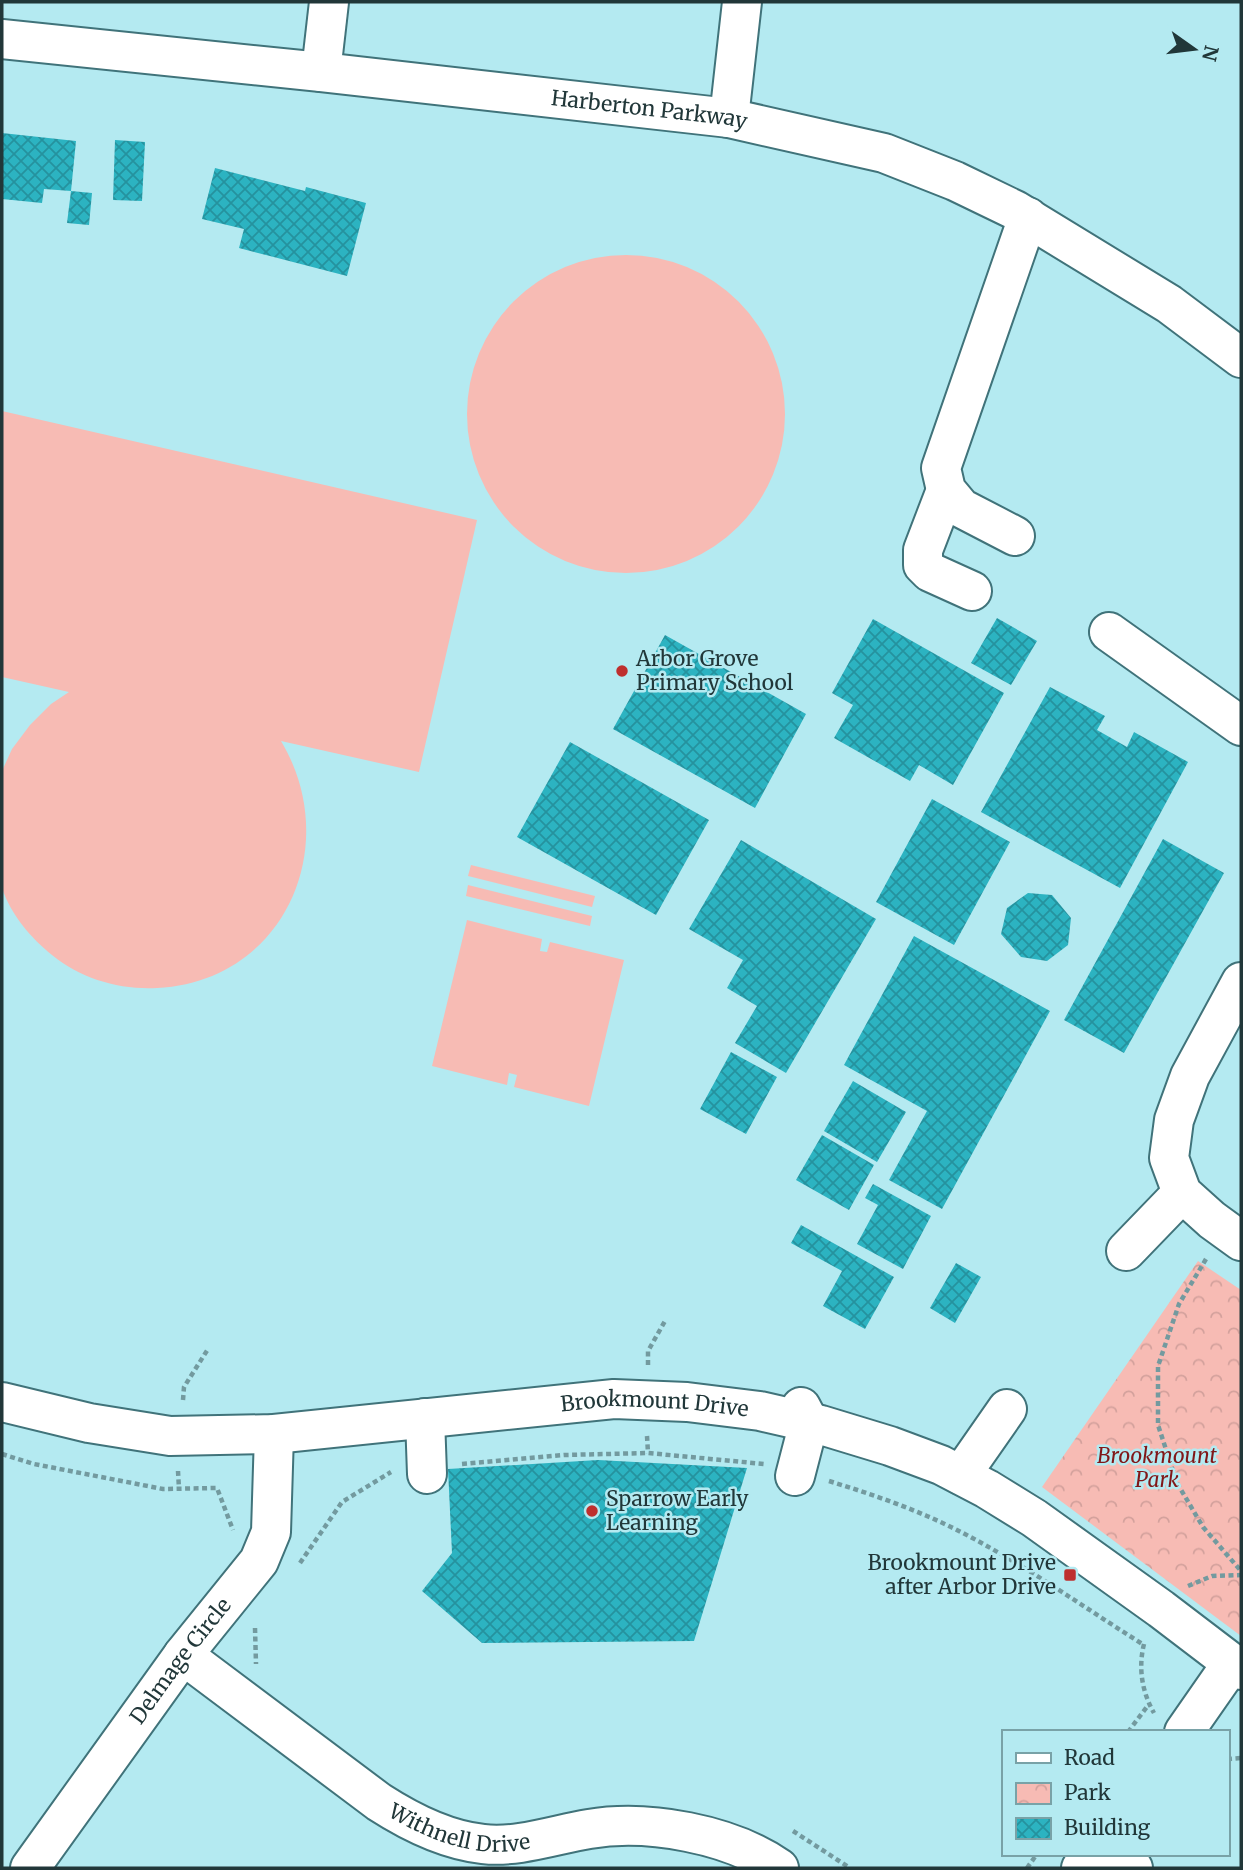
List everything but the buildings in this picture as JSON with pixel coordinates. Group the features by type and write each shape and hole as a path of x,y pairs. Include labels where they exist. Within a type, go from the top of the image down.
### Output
{"street":[{"path":"321,72 329,2"},
{"path":"729,118 742,2"},
{"name":"Harberton Parkway","path":"2,39 729,118 884,153 955,181 1028,217 1169,304 1241,358"},
{"path":"1015,536 961,508 946,490 941,468 1028,217"},
{"path":"946,490 923,550 923,565 930,572 972,591"},
{"path":"1109,632 1241,726"},
{"path":"1225,1247 1212,1220 1182,1192 1169,1158 1174,1120 1190,1076 1241,982"},
{"path":"1126,1251 1182,1192"},
{"name":"Brookmount Drive","path":"2,1402 89,1423 170,1436 274,1434 614,1399 687,1402 805,1415 941,1465 961,1475 1034,1518 1237,1667"},
{"path":"961,1475 1007,1409"},
{"path":"795,1473 805,1415"},
{"path":"425,1418 427,1470"},
{"name":"Delmage Circle","path":"30,1868 183,1655 259,1561 271,1532 274,1434"},
{"name":"Withnell Drive","path":"183,1655 379,1802 407,1819 483,1856 523,1842 591,1828 622,1826 706,1836 738,1845 779,1868"},
{"path":"1186,1730 1237,1667"},
{"path":"1115,1856 1133,1868"}],"path":[{"path":"1225,1247 1179,1304 1158,1366 1158,1425 1177,1483 1203,1527 1241,1571"},
{"path":"2,1454 34,1464 163,1489 217,1488 240,1548 291,1577 342,1502 395,1469 427,1470 564,1455 648,1453 774,1465 885,1499 950,1526 999,1553 1144,1645"},
{"path":"257,1674 254,1630 261,1619"},
{"path":"1130,1730 1149,1704"}],"green space":[{"path":"626,255 657,258 701,274 727,291 749,313 766,339 778,368 785,414 782,445 766,489 749,515 727,537 701,554 672,566 626,573 595,570 551,554 525,537 503,515 486,489 474,460 467,414 470,383 486,339 503,313 525,291 551,274 580,262"},
{"path":"2,411 477,520 419,772 281,741 299,782 306,823 303,864 290,902 269,935 239,962 201,980 157,988 129,987 75,971 52,955 22,925 2,888 2,771 12,749 30,725 51,704 69,692 2,677"},
{"path":"471,865 595,896 592,907 468,876"},
{"path":"468,885 592,916 590,926 466,896"},
{"path":"467,920 542,939 540,951 547,952 550,942 624,960 589,1106 514,1087 517,1075 509,1073 507,1085 432,1066"},
{"name":"Brookmount Park","path":"1198,1261 1241,1290 1241,1636 1042,1487"}],"place":[{"name":"Arbor Grove Primary School","path":"622,671"},
{"name":"Sparrow Early Learning","path":"592,1511"},
{"name":"Brookmount Drive after Arbor Drive","path":"1070,1575"}]}
